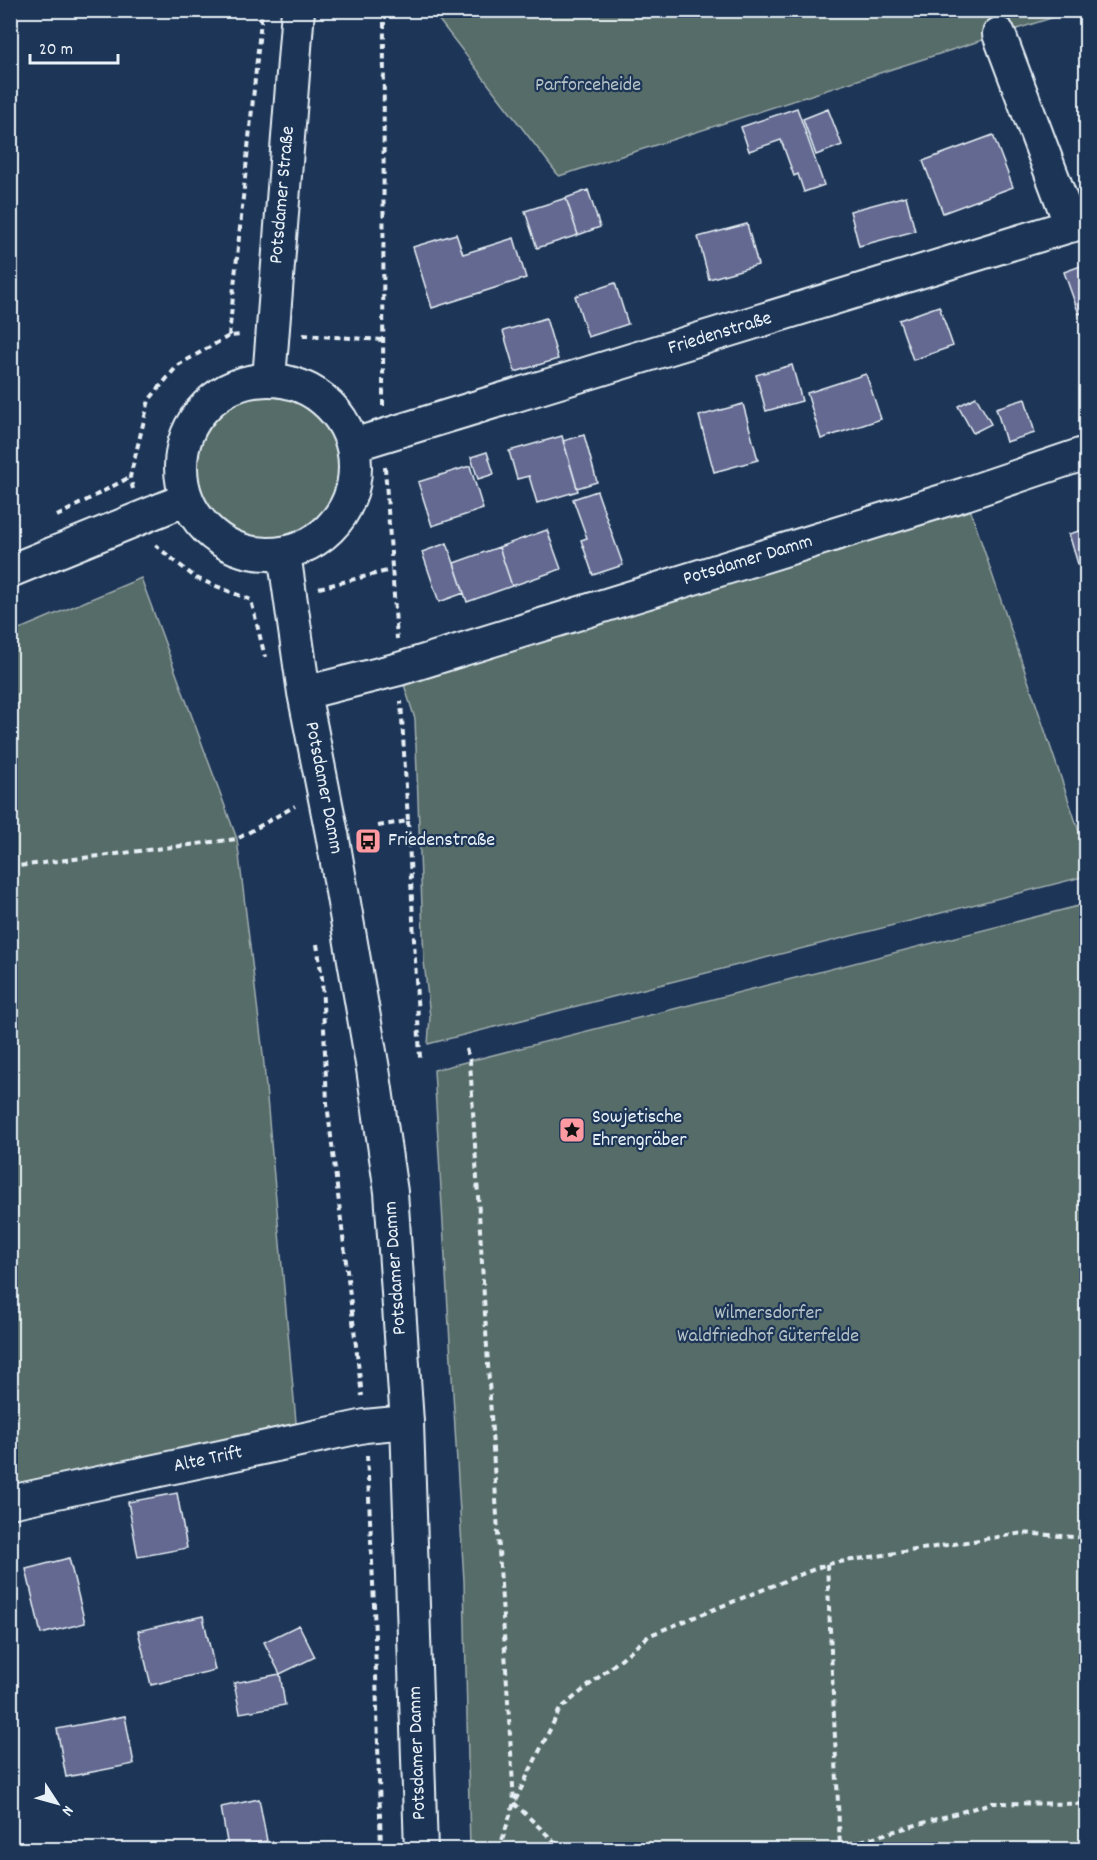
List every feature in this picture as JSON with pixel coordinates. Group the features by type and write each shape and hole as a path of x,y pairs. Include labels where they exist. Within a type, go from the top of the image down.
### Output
{"street":[{"name":"Potsdamer Straße","path":"269,380 298,10"},
{"path":"999,34 1079,224"},
{"name":"Friedenstraße","path":"368,441 1079,224"},
{"path":"269,380 297,384 322,398 368,441 355,474 349,501 333,525 311,543 284,553 260,554 236,548 216,537 198,520 187,499 181,471 184,443 196,417 216,397 241,384 269,380"},
{"name":"Potsdamer Damm","path":"304,693 399,669 965,494 1086,453"},
{"path":"10,571 187,499"},
{"name":"Potsdamer Damm","path":"284,553 304,693 332,834 385,1148 395,1234 407,1422 421,1850"},
{"name":"Alte Trift","path":"10,1502 365,1426 407,1422"}],"path":[{"path":"229,336 262,10"},
{"path":"384,10 383,340 368,441 399,669 420,1058"},
{"path":"267,663 251,600 196,578 153,544 139,517 130,477 149,400 178,365 229,336 272,335 383,340"},
{"path":"51,519 130,477"},
{"path":"10,867 237,839 298,804 300,816"},
{"path":"378,826 408,821"},
{"path":"317,943 322,978 327,1103 365,1426 374,1605 381,1850"},
{"path":"466,1048 470,1061 514,1803 563,1850"},
{"path":"499,1850 514,1803 560,1709 650,1635 826,1564 1023,1533 1086,1538"},
{"path":"826,1564 839,1849 992,1803 1086,1804"}],"green space":[{"name":"Parforceheide","path":"432,11 1073,11 559,176"},
{"path":"268,397 296,402 319,418 335,441 340,469 335,497 319,520 296,536 268,541 240,536 217,520 201,497 196,469 201,441 217,418 240,402"},
{"path":"965,494 1086,852 1086,876 428,1044 430,1017 424,961 415,719 399,669"},
{"path":"141,578 237,839 263,1054 297,1433 10,1498 10,633"},
{"name":"Wilmersdorfer Waldfriedhof Güterfelde","path":"1086,904 1086,1849 470,1849 464,1581 434,1070"}],"building":[{"path":"797,108 824,185 804,192 798,174 794,176 781,140 749,151 741,127"},
{"path":"828,109 842,145 816,155 803,119"},
{"path":"993,135 1013,187 943,213 923,161"},
{"path":"588,190 600,227 578,235 566,198"},
{"path":"906,196 915,231 859,246 850,211"},
{"path":"566,198 578,235 537,248 525,211"},
{"path":"747,224 758,265 709,279 698,237"},
{"path":"456,234 463,254 514,238 526,278 432,308 413,247"},
{"path":"1086,264 1086,311 1079,314 1064,272"},
{"path":"615,283 628,324 588,337 575,296"},
{"path":"939,306 953,346 913,360 899,320"},
{"path":"546,318 558,359 515,372 503,331"},
{"path":"792,365 802,401 766,411 756,375"},
{"path":"866,374 881,419 821,439 807,393"},
{"path":"976,397 991,424 973,433 958,406"},
{"path":"1025,399 1035,433 1006,442 996,408"},
{"path":"743,404 758,460 714,472 699,416"},
{"path":"584,435 597,482 577,488 563,441"},
{"path":"562,436 578,491 537,503 529,476 517,479 509,451"},
{"path":"487,452 494,474 478,479 471,457"},
{"path":"470,466 483,509 432,526 418,482"},
{"path":"597,491 623,565 593,575 581,540 587,538 573,499"},
{"path":"1086,529 1086,572 1081,574 1069,534"},
{"path":"547,530 561,569 512,586 499,547"},
{"path":"447,543 464,593 439,602 422,552"},
{"path":"499,547 512,586 467,602 454,563"},
{"path":"177,1493 187,1548 138,1557 128,1502"},
{"path":"69,1558 85,1623 41,1634 26,1569"},
{"path":"203,1616 215,1670 151,1685 138,1631"},
{"path":"299,1625 315,1657 280,1674 264,1642"},
{"path":"280,1674 285,1705 240,1713 234,1683"},
{"path":"125,1716 134,1764 66,1777 57,1729"},
{"path":"259,1799 267,1841 228,1848 221,1807"}],"place":[{"name":"Friedenstraße","path":"368,841"},
{"name":"Sowjetische Ehrengräber","path":"572,1130"}]}
